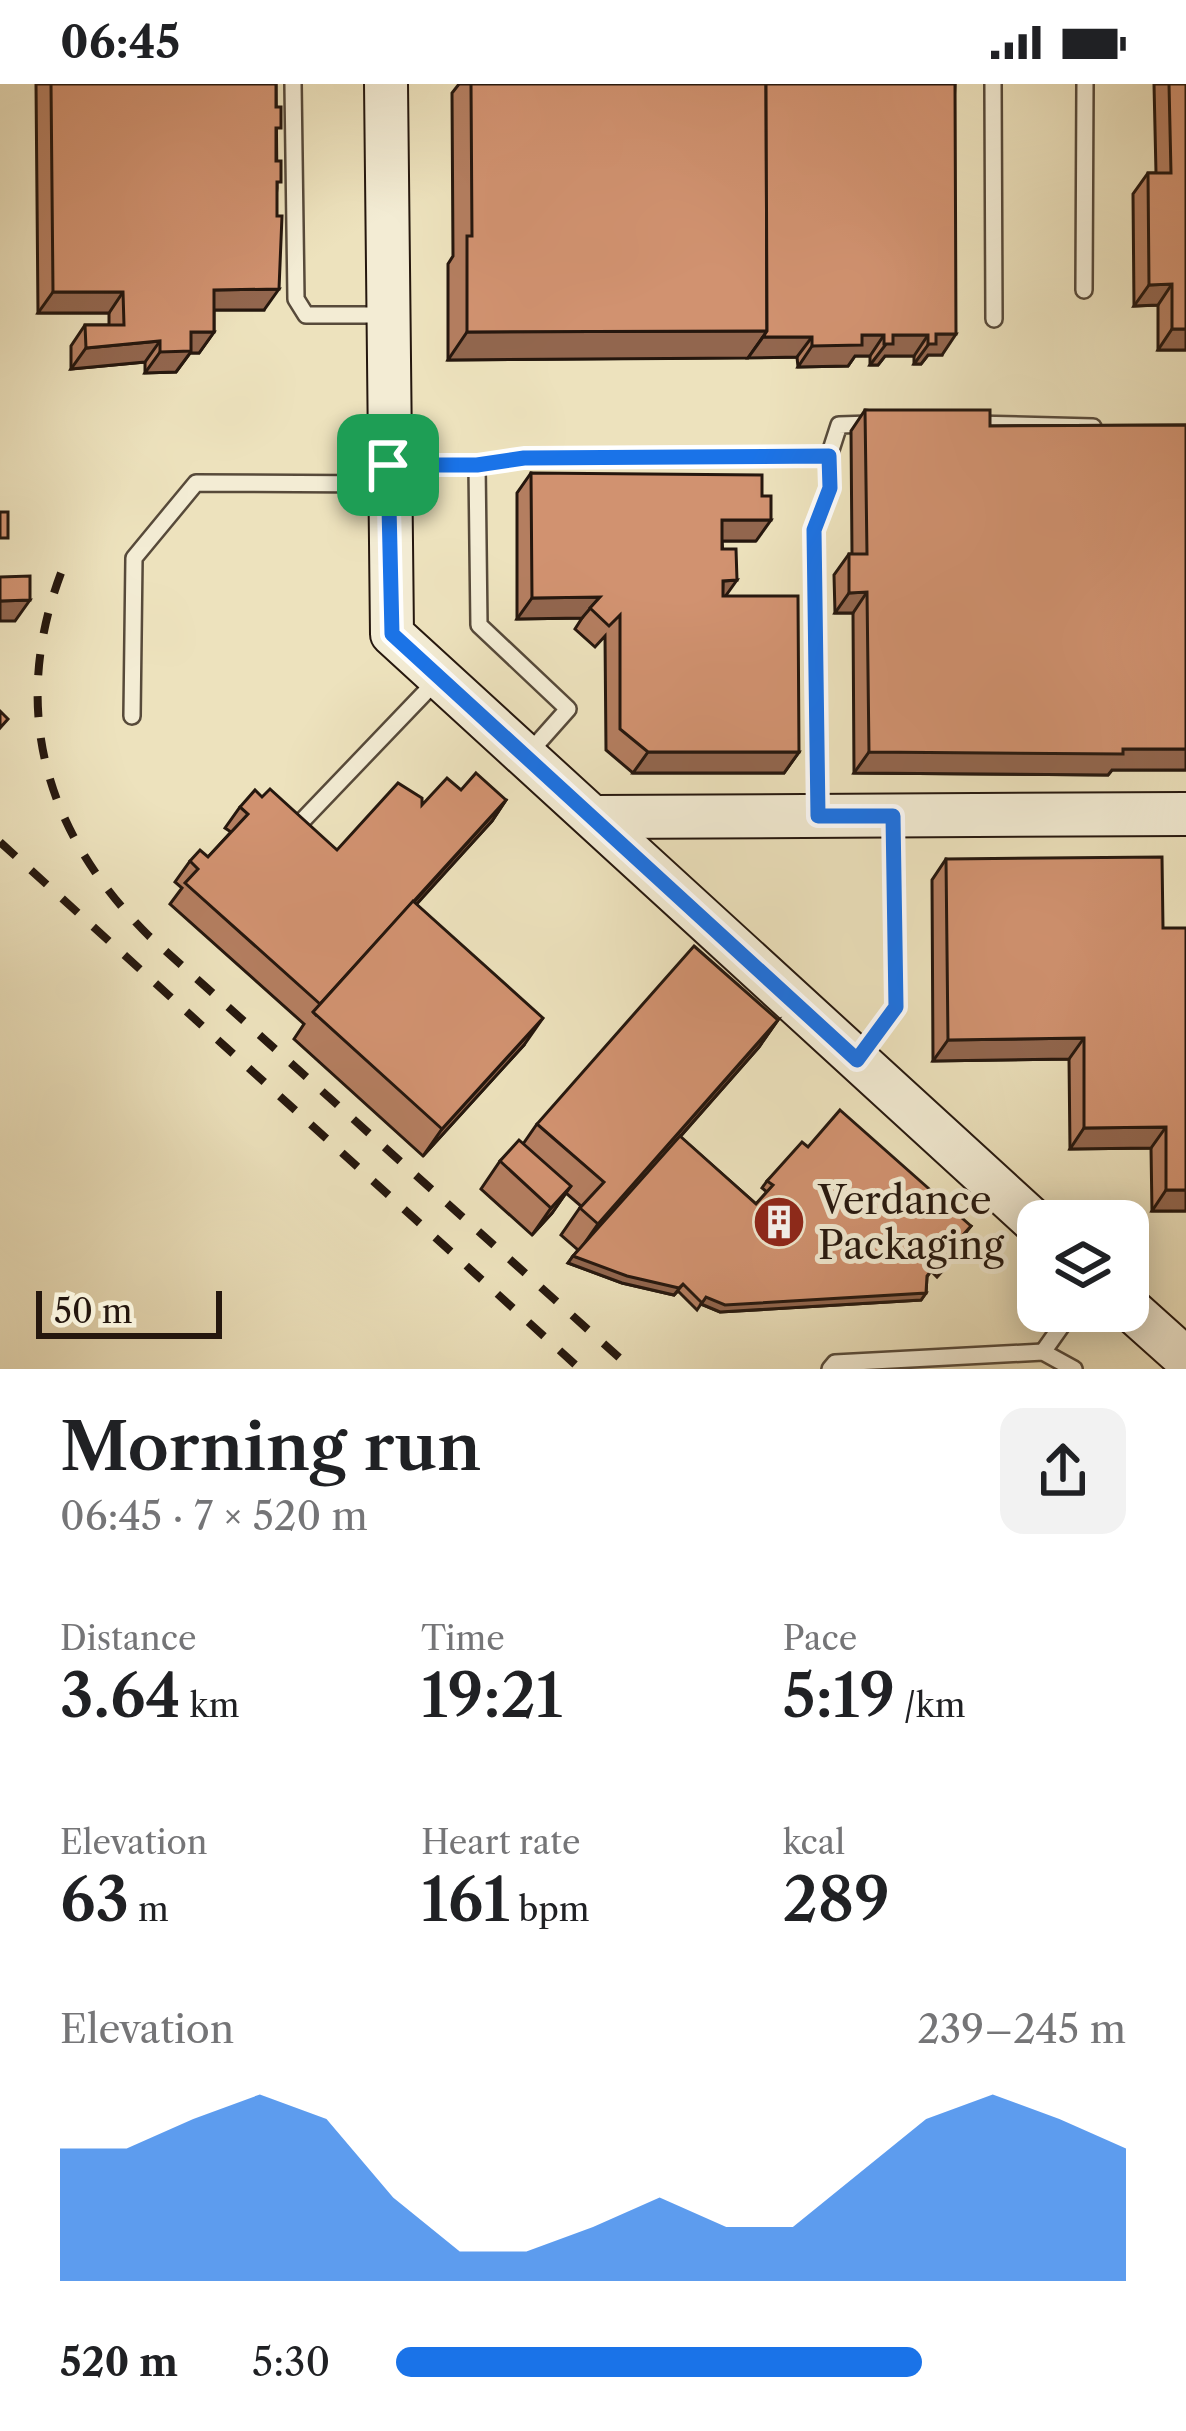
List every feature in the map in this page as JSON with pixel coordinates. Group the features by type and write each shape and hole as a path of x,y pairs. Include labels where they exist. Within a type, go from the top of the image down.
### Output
{"street":[{"path":"386,84 392,634 1017,1206"},
{"path":"596,817 1186,814"},
{"path":"1149,1328 1184,1364"}],"lane":[{"path":"293,84 296,299 306,315 386,315"},
{"path":"992,84 994,319"},
{"path":"1084,290 1085,84"},
{"path":"818,816 814,530 830,488 829,456 839,424 882,424"},
{"path":"947,424 1121,428"},
{"path":"132,716 134,558 196,483 388,474 524,458 829,456"},
{"path":"477,465 479,625 568,709 526,756"},
{"path":"304,819 440,677"},
{"path":"857,1060 896,1007 893,816"},
{"path":"1042,1352 1057,1332"},
{"path":"830,1369 835,1363 1042,1352 1074,1369"},
{"path":"924,1369 938,1356"}],"building":[{"path":"51,84 276,84 276,107 281,107 281,128 276,128 276,161 281,161 281,182 277,182 277,216 282,216 279,289 214,290 214,332 191,332 191,351 160,352 160,341 86,348 85,325 124,325 123,292 53,292"},
{"path":"471,84 766,84 767,331 467,332"},
{"path":"766,84 955,84 956,334 936,334 936,344 928,344 928,335 893,335 893,344 884,344 884,335 862,335 862,345 812,346 812,337 763,337 767,331"},
{"path":"1169,84 1186,84 1186,329 1172,329 1172,284 1149,285 1148,173 1171,173"},
{"path":"865,410 990,410 990,426 1186,425 1186,749 1123,749 1123,754 869,752 867,592 849,593 849,554 867,554"},
{"path":"531,473 762,475 762,496 771,496 771,520 722,520 722,549 736,549 737,580 723,581 723,596 798,596 799,752 648,752 620,729 620,615 609,626 590,608 600,597 532,598"},
{"path":"0,512 8,512 8,538 0,538"},
{"path":"30,576 30,600 0,601 0,577"},
{"path":"476,773 506,800 320,1004 185,883 198,869 190,861 200,850 208,857 248,814 240,807 255,790 262,797 270,789 337,850 398,783 422,798 422,805 447,778 461,790"},
{"path":"1162,857 1163,928 1186,928 1186,1190 1166,1190 1166,1127 1084,1128 1084,1038 948,1040 946,859"},
{"path":"413,901 543,1018 442,1129 313,1012"},
{"path":"694,946 778,1020 598,1224 580,1208 604,1182 537,1124"},
{"name":"Verdance Packaging","path":"840,1110 971,1226 954,1245 960,1250 942,1270 936,1264 927,1276 926,1293 725,1305 706,1297 702,1303 683,1284 679,1288 627,1276 573,1256 680,1136 756,1204 773,1185 767,1181 802,1142 808,1147"},
{"path":"519,1140 571,1186 551,1208 500,1161"}],"railway":[{"path":"61,573 38,674 39,722 62,813 84,856 149,936 632,1369"},
{"path":"0,842 580,1369"}],"place":[{"name":"Verdance Packaging","path":"779,1222"}],"route":[{"path":"829,456 830,488 814,530 818,816 893,816 896,1007 857,1060 392,634 388,465 477,465 524,458 829,456"}]}
